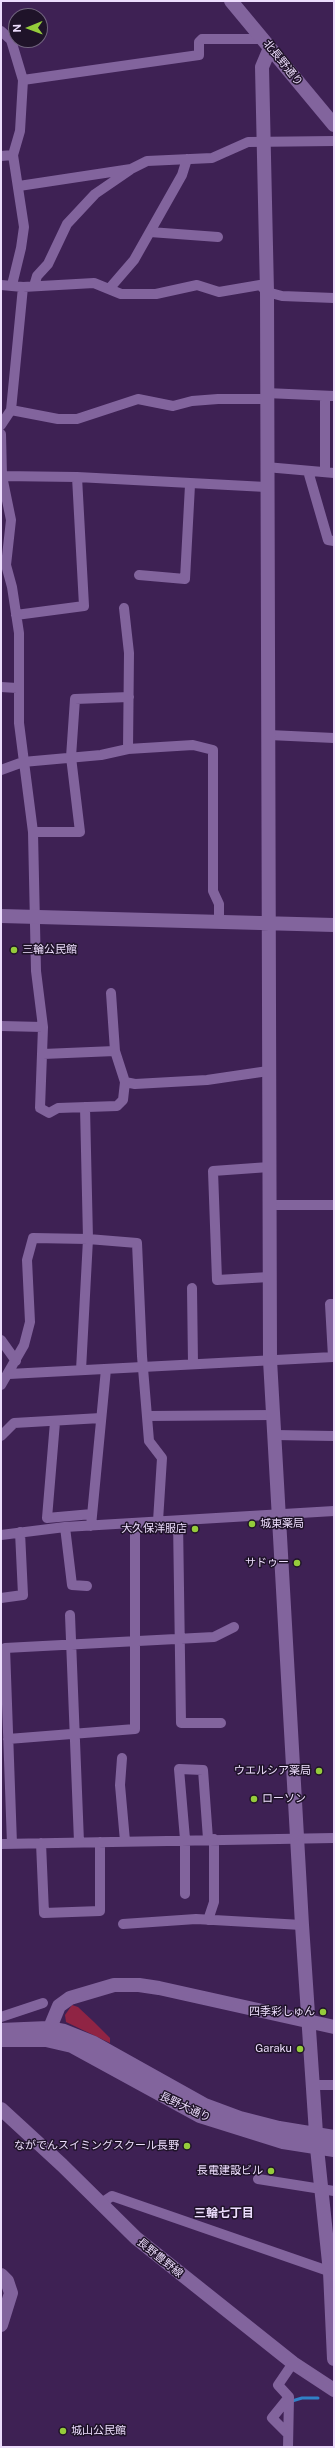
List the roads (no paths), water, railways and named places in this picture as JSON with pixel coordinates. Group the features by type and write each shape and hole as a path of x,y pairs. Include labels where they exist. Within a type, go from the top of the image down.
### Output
{"street":[{"name":"北長野通り","path":"231,1 334,125"},
{"path":"1,31 11,40 23,80 20,131 14,155 24,227 21,248 12,285"},
{"path":"23,80 199,55 200,42 202,39 267,43 262,67 265,142 267,292 266,487 270,924 268,1205 270,1360 302,1925 315,2085 317,2142 328,2190 334,2359"},
{"path":"34,286 37,276 48,264 67,224 95,194 131,169 147,161 212,158 248,142 334,141"},
{"path":"1,156 14,155"},
{"path":"108,289 134,260 182,175 187,159"},
{"path":"19,186 131,169"},
{"path":"150,232 218,236"},
{"path":"1,285 34,286 94,283 121,294 156,294 198,285 219,292 260,285 267,292 282,296 334,298"},
{"path":"1,425 11,410 23,286"},
{"path":"11,410 58,419 77,419 138,399 173,406 192,401 218,399 266,396 329,396 330,473 266,466"},
{"path":"1,434 2,476 11,520 6,565 12,587 19,633 17,688 22,762 33,832 36,971 43,1027 40,1108 49,1113 58,1108 117,1106 123,1100 125,1082 115,1051 111,992"},
{"path":"308,471 328,540 334,541"},
{"path":"2,476 77,477 190,485 266,487"},
{"path":"16,615 84,606 77,477"},
{"path":"139,575 185,579 190,485"},
{"path":"124,608 129,653 128,749"},
{"path":"1,687 17,688"},
{"path":"33,832 80,832 71,758 75,699 129,697"},
{"path":"269,735 334,738"},
{"path":"1,770 22,762 101,755 128,749 193,745 213,750 213,891 219,904 219,923"},
{"path":"1,916 334,925"},
{"path":"1,1026 43,1027"},
{"path":"43,1054 115,1051"},
{"path":"125,1082 135,1084 207,1080 268,1071"},
{"path":"81,1370 88,1238 85,1107"},
{"path":"269,1167 213,1171 217,1280 269,1277"},
{"path":"268,1205 334,1205"},
{"path":"1,1385 9,1374 24,1346 30,1322 27,1260 32,1238 88,1238 137,1243 142,1356 149,1441 162,1458 158,1521"},
{"path":"192,1288 193,1364"},
{"path":"9,1374 333,1357 330,1304 334,1304"},
{"path":"1,1340 16,1361"},
{"path":"91,1526 106,1369"},
{"path":"148,1416 273,1415"},
{"path":"1,1436 14,1423 55,1422 101,1418"},
{"path":"55,1422 47,1518 92,1514"},
{"path":"274,1435 334,1436"},
{"path":"1,1535 65,1527 334,1511"},
{"path":"178,1521 178,1640 181,1723 221,1723"},
{"path":"8,1739 135,1729 135,1523"},
{"path":"65,1527 72,1585 87,1586"},
{"path":"1,1598 23,1595 20,1532"},
{"path":"70,1615 79,1842"},
{"path":"12,1844 5,1648 71,1646 214,1637 234,1627"},
{"path":"122,1758 120,1785 125,1841"},
{"path":"185,1894 185,1839 179,1769 203,1770 211,1839 214,1902 208,1920"},
{"path":"1,1844 185,1839 298,1840 334,1838"},
{"path":"41,1843 44,1913 100,1911 100,1842"},
{"path":"124,1924 208,1920 302,1925"},
{"path":"47,2034 59,2006 70,1998 114,1985 139,1985 159,1988 334,2026"},
{"path":"1,2017 43,2003"},
{"path":"1,2030 47,2034"},
{"path":"1,2040 47,2034"},
{"name":"長野大通り","path":"47,2034 94,2043 205,2105 240,2118 317,2142 334,2150"},
{"path":"315,2085 334,2085"},
{"name":"長野豊野線","path":"1,2109 62,2165 136,2238 293,2363 334,2390"},
{"name":"長野大通り","path":"317,2142 334,2137"},
{"path":"258,2179 328,2190"},
{"path":"100,2204 112,2196 332,2272"},
{"path":"1,2275 7,2281 11,2293 1,2325"},
{"path":"288,2447 289,2397 278,2385 293,2363"},
{"path":"288,2434 272,2418 289,2397"}],"waterway":[{"path":"292,2401 302,2398 318,2398"}],"place":[{"name":"三輪公民館","path":"14,950"},
{"name":"城東薬局","path":"252,1524"},
{"name":"大久保洋服店","path":"195,1529"},
{"name":"サドゥー","path":"297,1563"},
{"name":"ウエルシア薬局","path":"319,1771"},
{"name":"ローソン","path":"254,1799"},
{"name":"四季彩しゅん","path":"323,2012"},
{"name":"Garaku","path":"300,2049"},
{"name":"ながでんスイミングスクール長野","path":"187,2146"},
{"name":"長電建設ビル","path":"271,2171"},
{"name":"城山公民館","path":"63,2431"}],"district":[{"name":"三輪七丁目","path":"224,2213"}]}
